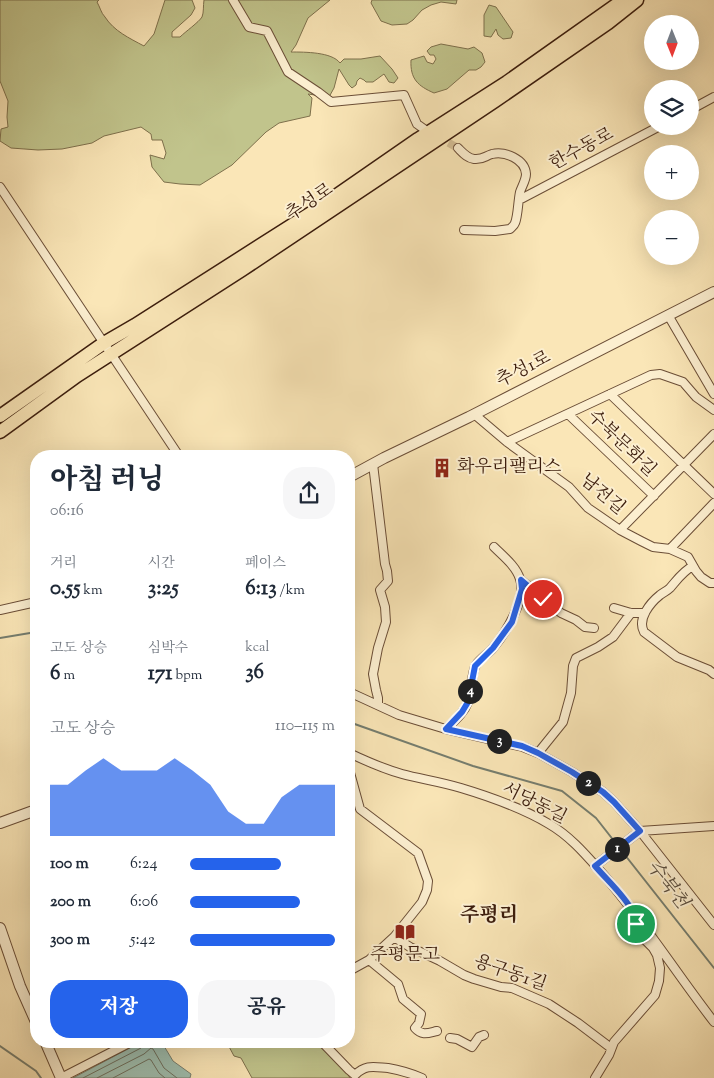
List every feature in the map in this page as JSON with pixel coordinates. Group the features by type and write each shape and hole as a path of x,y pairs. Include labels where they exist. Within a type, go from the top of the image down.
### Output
{"main road":[{"name":"추성로","path":"0,432 77,376 135,325 314,211 418,139 507,82 623,0"},
{"name":"추성로","path":"0,416 108,349 242,270 494,101 608,23 638,0"}],"street":[{"path":"234,0 250,27 267,31 288,72 331,102 404,95 417,124 424,129"},
{"path":"699,105 714,97"},
{"name":"한수동로","path":"519,200 644,134"},
{"path":"458,148 467,157 474,159 484,158 491,154 500,154 518,159 526,172 520,192 516,223 510,229 495,231 464,230"},
{"path":"0,187 174,450"},
{"name":"추성1로","path":"355,474 714,292"},
{"path":"668,316 714,394"},
{"name":"수북문화길","path":"507,442 651,375 660,374 683,382 696,397 714,410"},
{"name":"수북문화길","path":"610,394 714,494"},
{"name":"남전길","path":"474,414 507,442 569,487 588,508 620,530 653,547 670,548 688,557 701,576 714,584"},
{"name":"수북문화길","path":"568,414 654,496"},
{"name":"수북문화길","path":"620,530 714,434"},
{"path":"373,464 384,564 388,581 380,590 385,607 386,622 373,674 378,705"},
{"path":"670,548 714,503"},
{"path":"446,729 462,712 468,702 475,666 493,648 512,622 522,589 521,580 517,572 494,547"},
{"path":"693,566 667,591 660,595 645,613 641,627 644,632 677,657 709,670 714,674"},
{"path":"521,580 561,613 576,620 585,627 594,628"},
{"path":"0,610 30,603"},
{"path":"614,608 631,613 645,613"},
{"path":"538,753 563,722 572,693 573,666 576,658 613,637 631,613"},
{"path":"355,695 398,715 446,729 522,746 572,772 603,792 614,802 714,925"},
{"name":"서당동길","path":"355,755 400,773 461,788 494,799 559,831 595,866 622,898 714,1022"},
{"path":"355,791 360,809 418,853 428,881 427,890 422,902 394,937 369,960 355,968"},
{"path":"0,823 30,812"},
{"path":"595,866 638,832 714,826"},
{"path":"595,1078 610,1055 611,1048 619,1035 655,995 659,981 660,968 657,955 653,948 639,934 635,915"},
{"path":"0,928 20,986 30,1008"},
{"name":"용구동1길","path":"394,937 464,975 502,987 512,988 549,1004 611,1048"},
{"path":"369,960 398,984 403,999 421,1014 419,1023 415,1028 422,1034 437,1031"},
{"path":"450,1038 457,1039 472,1047 479,1037 484,1035"},
{"path":"48,1048 61,1078 119,1048"},
{"path":"328,1048 355,1075 359,1071 374,1066 405,1071 422,1078"}],"green space":[{"path":"0,0 99,0 97,2 109,22 122,34 144,46 154,34 165,0 192,0 195,8 191,15 172,32 172,37 180,37 202,17 204,0 330,0 308,18 291,52 325,55 336,59 340,63 344,59 380,56 398,78 394,83 389,82 384,74 373,82 366,82 360,78 352,88 339,69 334,88 329,97 308,94 312,98 310,116 279,123 266,132 232,165 200,185 164,182 152,167 150,155 164,159 166,153 162,140 152,140 151,134 141,127 104,136 92,143 62,149 11,148 0,141 1,129 8,127 8,101 0,81"},
{"path":"372,0 457,0 456,4 441,2 431,5 422,10 407,24 392,25 381,21 371,3"},
{"path":"489,5 496,7 513,32 511,38 503,39 498,35 496,29 491,37 484,36 484,15"},
{"path":"441,44 468,49 474,47 482,53 485,62 476,70 469,70 447,89 434,93 416,81 412,72 411,60 424,56 427,62 433,64 436,59 434,55 430,55 427,51 431,47"},
{"path":"230,1048 325,1048 350,1078 252,1078 241,1058 234,1056"}],"water":[{"path":"130,1048 165,1048 173,1061 191,1074 190,1078 73,1078"}],"waterway":[{"name":"수북천","path":"0,638 30,633"},
{"name":"수북천","path":"355,724 473,766 562,791 596,818 618,846"},
{"name":"수북천","path":"621,850 714,968"},
{"path":"0,1046 36,1071 41,1078"}],"tunnel":[{"path":"438,137 458,148"}],"place":[{"name":"화우리팰리스","path":"442,468"},
{"name":"주평문고","path":"405,932"}],"district":[{"name":"주평리","path":"489,916"}],"route":[{"path":"543,599 521,580 522,589 512,622 493,648 475,666 468,702 462,712 446,729 522,746 572,772 603,792 614,802 640,831 595,866 633,912 636,924"}]}
